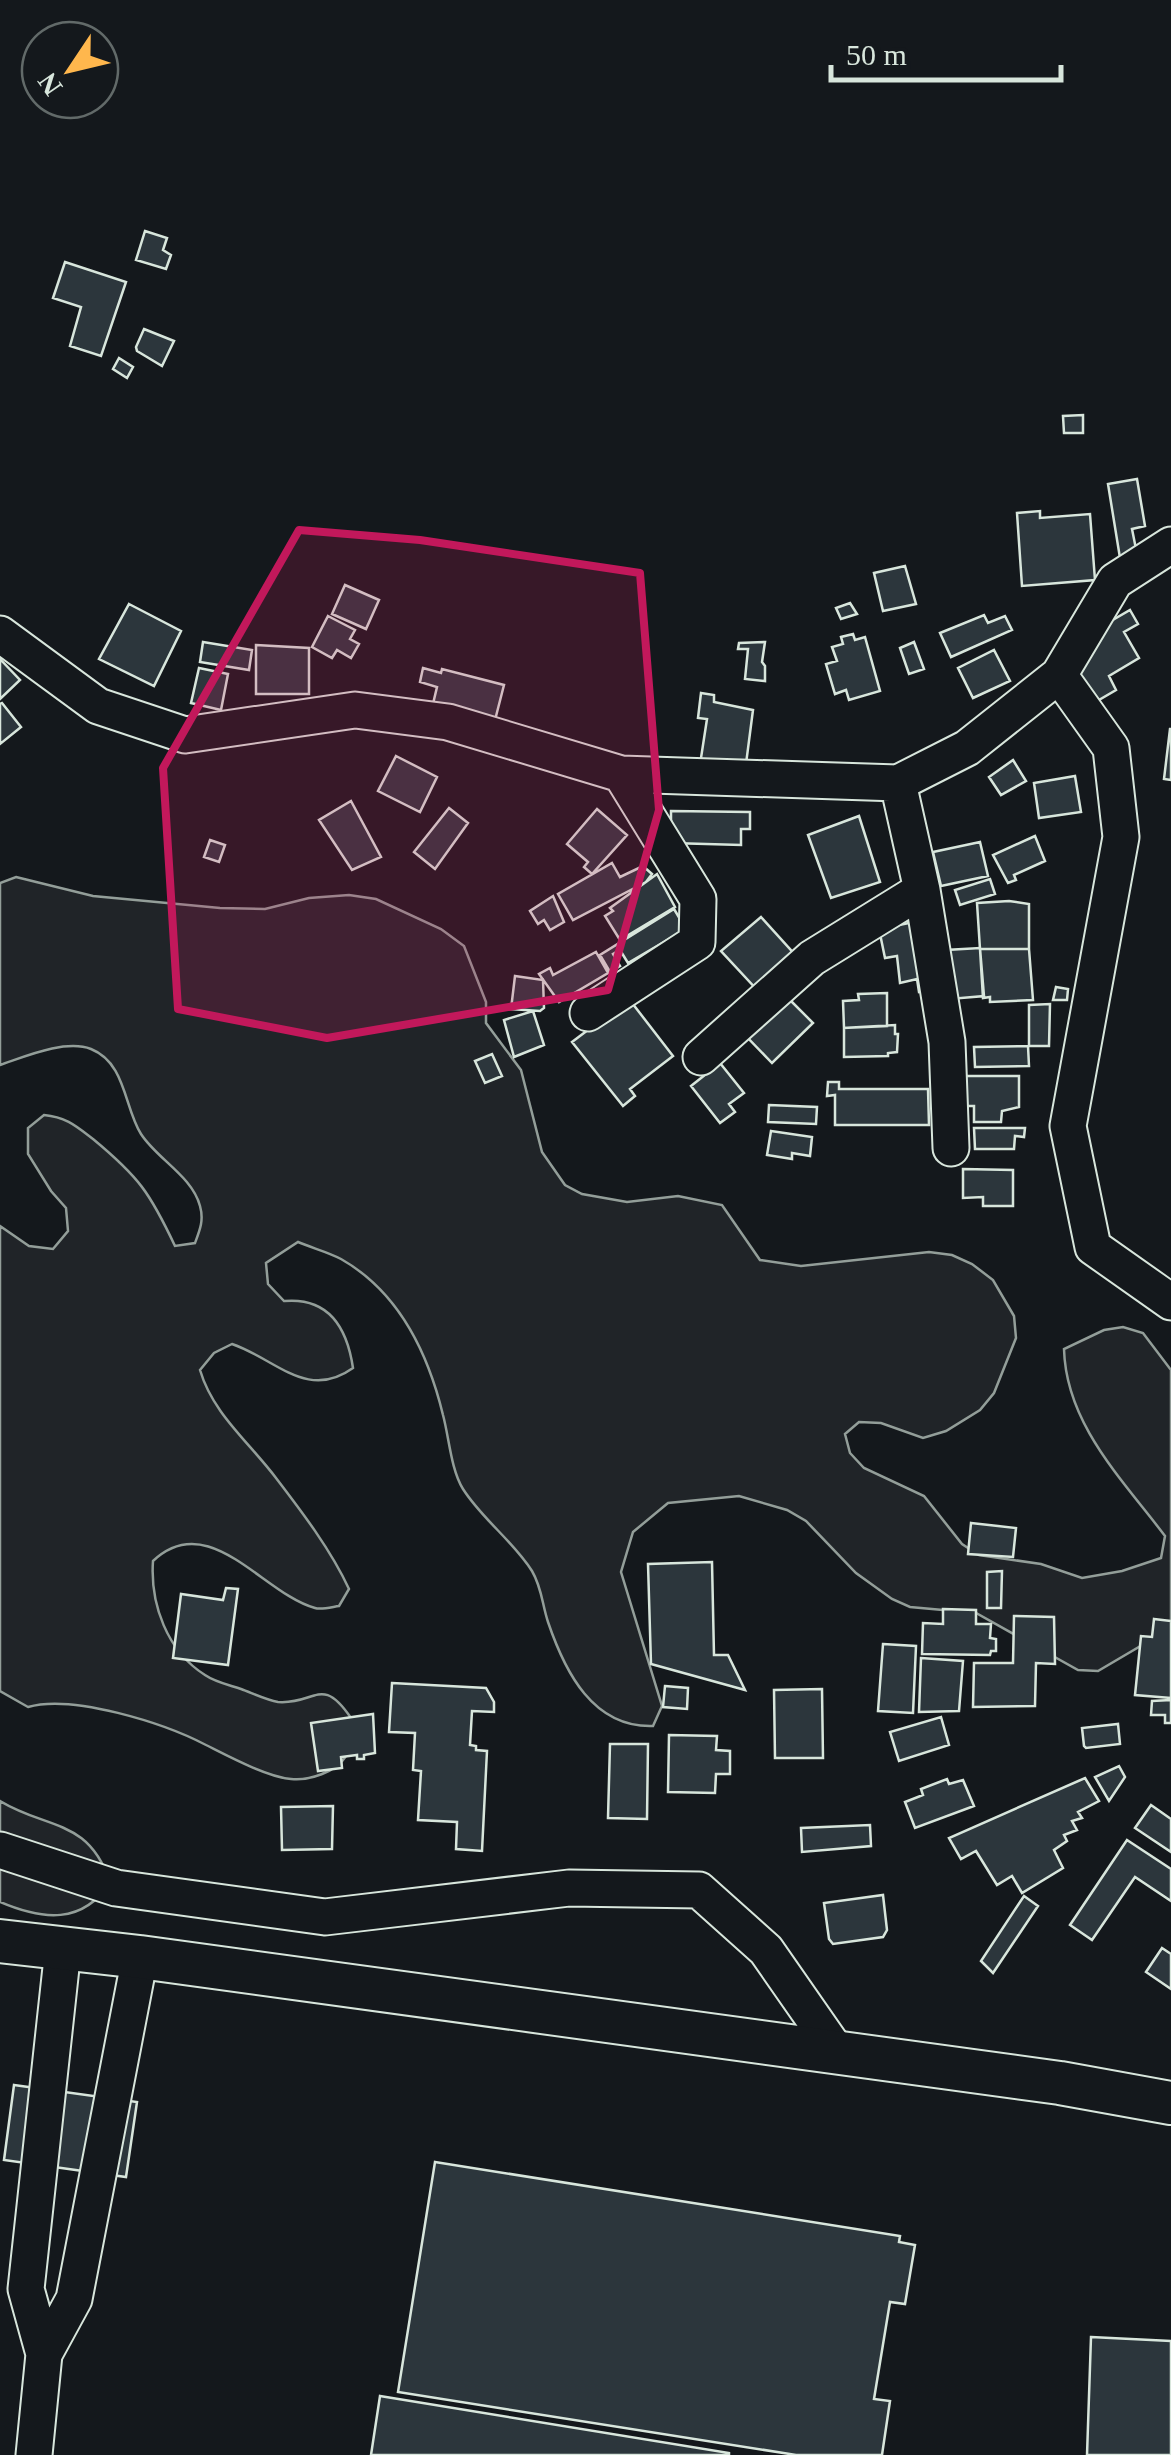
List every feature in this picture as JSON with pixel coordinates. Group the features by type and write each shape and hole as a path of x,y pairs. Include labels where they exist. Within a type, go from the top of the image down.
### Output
{"main road":[{"path":"0,1941 837,2052 1060,2083 1171,2103"}],"street":[{"path":"0,634 98,706 185,735 355,710 448,722 622,774 898,783 967,748 1059,675 1114,581 1171,545"},
{"path":"1059,675 1111,748 1120,837 1068,1126 1093,1247 1171,1302"},
{"path":"588,1013 697,942 698,898 622,774"},
{"path":"898,783 922,890 947,1042 952,1148"},
{"path":"701,1057 812,958 922,890"},
{"path":"0,1850 116,1888 325,1916 569,1888 699,1890 766,1950 837,2052"},
{"path":"44,2354 13,2287 62,1949"},
{"path":"34,2455 44,2354 74,2299 140,1957"},
{"path":"13,2287 74,2299"}],"highlighted area":[{"path":"299,530 420,540 640,573 659,810 608,990 327,1038 178,1009 163,768"}],"shaded area":[{"path":"16,877 93,896 220,908 265,909 309,898 349,895 376,899 441,929 464,946 486,1002 486,1023 521,1070 542,1152 565,1185 582,1194 627,1202 678,1196 722,1205 760,1260 801,1266 929,1252 952,1255 972,1264 993,1280 1014,1316 1016,1338 994,1393 980,1410 946,1431 923,1438 881,1423 859,1422 845,1434 850,1453 864,1468 924,1496 962,1544 979,1555 1041,1564 1082,1578 1122,1571 1161,1558 1165,1536 1085,1426 1067,1376 1064,1349 1104,1330 1123,1327 1143,1333 1171,1370 1171,1628 1098,1671 1078,1670 976,1613 910,1607 892,1599 856,1573 806,1521 787,1510 739,1496 668,1503 633,1532 621,1572 662,1706 653,1726 614,1718 584,1694 563,1660 532,1571 463,1489 437,1392 408,1326 361,1273 336,1257 298,1242 266,1263 268,1284 284,1301 312,1304 333,1318 346,1340 353,1368 336,1377 306,1379 232,1344 214,1353 200,1370 223,1414 306,1518 349,1589 339,1606 315,1608 295,1600 236,1559 195,1544 174,1547 153,1561 153,1577 164,1625 192,1665 213,1680 273,1701 291,1702 325,1694 332,1697 351,1718 346,1756 336,1767 314,1777 281,1777 143,1720 68,1704 28,1707 0,1691 0,1226 29,1246 53,1249 68,1231 66,1208 28,1154 28,1128 44,1115 52,1116 93,1139 142,1187 175,1246 195,1243 202,1216 190,1186 141,1134 118,1075 102,1056 91,1049 69,1046 0,1065 0,883"},
{"path":"0,1801 65,1828 90,1846 110,1882 99,1896 87,1906 61,1915 31,1913 0,1902"}],"building":[{"path":"145,231 167,238 163,250 171,255 166,269 136,260"},
{"path":"65,262 126,282 101,356 70,346 81,307 53,298"},
{"path":"144,329 174,341 162,366 137,351"},
{"path":"119,358 133,367 127,378 113,369"},
{"path":"1083,415 1083,433 1064,433 1063,416"},
{"path":"1137,479 1145,526 1132,529 1137,554 1120,558 1108,484"},
{"path":"1040,511 1040,518 1090,514 1095,580 1022,586 1017,513"},
{"path":"905,566 916,604 883,611 874,573"},
{"path":"345,585 379,600 366,629 332,614"},
{"path":"850,603 857,614 841,619 836,608"},
{"path":"129,604 181,631 154,686 99,659"},
{"path":"1130,610 1138,624 1124,632 1139,658 1109,676 1116,690 1092,704 1067,653 1080,639"},
{"path":"984,615 988,623 1005,616 1012,630 951,657 940,633"},
{"path":"328,616 355,630 350,639 359,644 351,658 337,650 332,658 312,647"},
{"path":"853,634 855,640 865,637 880,691 849,700 846,690 835,694 826,664 837,661 832,647 843,644 841,637"},
{"path":"203,642 252,650 249,670 200,662"},
{"path":"765,642 765,681 745,679 748,649 738,649 739,643"},
{"path":"914,642 924,669 909,674 900,648"},
{"path":"256,645 309,648 309,694 256,694"},
{"path":"994,650 1010,681 973,698 958,668"},
{"path":"0,659 20,680 0,699"},
{"path":"199,668 228,674 221,710 191,703"},
{"path":"423,668 504,685 494,724 432,708 437,687 420,682"},
{"path":"701,693 714,695 714,702 753,710 746,764 699,771 707,719 698,718"},
{"path":"0,704 21,727 0,744"},
{"path":"1171,729 1171,780 1164,779"},
{"path":"396,756 437,777 420,812 378,791"},
{"path":"1013,760 1026,781 1001,795 989,777"},
{"path":"1075,776 1081,812 1039,818 1034,783"},
{"path":"351,801 381,857 352,870 319,820"},
{"path":"449,808 468,823 435,869 414,852"},
{"path":"597,809 627,835 592,874 584,867 588,862 567,844"},
{"path":"671,811 750,812 750,829 741,829 741,845 671,843"},
{"path":"859,816 880,882 831,898 808,835"},
{"path":"1035,836 1045,861 1014,875 1016,880 1008,883 993,855"},
{"path":"210,840 225,845 219,862 204,857"},
{"path":"980,842 988,876 941,886 933,852"},
{"path":"612,863 620,877 643,866 652,874 646,882 573,920 558,894"},
{"path":"657,874 675,907 620,940 605,916 613,911 610,908"},
{"path":"990,879 995,894 960,905 955,890"},
{"path":"553,896 564,922 550,930 544,920 538,924 530,911"},
{"path":"977,903 1029,904 1029,949 980,949"},
{"path":"674,909 686,929 628,963 620,950 613,954 620,966 610,972 600,955"},
{"path":"761,917 798,958 760,993 721,951"},
{"path":"914,922 928,990 919,992 917,979 900,983 897,956 885,958 879,929"},
{"path":"980,948 984,996 950,999 946,950"},
{"path":"980,949 1029,949 1033,1000 990,1002 990,997 983,998"},
{"path":"596,952 608,973 559,1002 539,974 550,968 553,975"},
{"path":"515,976 543,980 544,1008 511,1009"},
{"path":"1056,987 1068,989 1067,1000 1053,1000"},
{"path":"887,993 887,1026 844,1028 843,1001 859,1000 858,994"},
{"path":"785,995 813,1023 772,1063 745,1035"},
{"path":"629,999 673,1056 630,1089 635,1096 623,1106 572,1042"},
{"path":"1050,1004 1049,1046 1029,1046 1029,1005"},
{"path":"533,1011 544,1045 514,1057 504,1020"},
{"path":"895,1025 897,1052 888,1056 844,1057 844,1028"},
{"path":"1028,1046 1029,1066 975,1067 974,1047"},
{"path":"492,1054 502,1076 485,1083 475,1061"},
{"path":"720,1063 744,1093 729,1104 735,1112 720,1123 691,1086"},
{"path":"960,1076 1019,1076 1019,1107 1002,1111 1001,1122 974,1122 974,1106 959,1106"},
{"path":"828,1082 839,1082 839,1089 928,1089 929,1125 835,1125 835,1095 827,1096"},
{"path":"769,1105 817,1107 816,1124 768,1122"},
{"path":"974,1128 1025,1128 1024,1137 1015,1136 1014,1149 975,1149"},
{"path":"771,1131 812,1137 810,1156 792,1153 792,1159 767,1155"},
{"path":"963,1169 1013,1170 1013,1206 983,1206 983,1197 963,1198"},
{"path":"971,1523 1016,1528 1013,1557 968,1554"},
{"path":"712,1562 714,1655 728,1655 745,1690 651,1664 648,1564"},
{"path":"1002,1571 1001,1608 987,1608 987,1572"},
{"path":"226,1588 238,1589 228,1665 173,1658 181,1594 223,1600"},
{"path":"943,1609 976,1610 976,1624 991,1624 990,1638 996,1639 996,1651 990,1655 922,1654 923,1623 943,1624"},
{"path":"1014,1616 1054,1617 1055,1664 1036,1663 1035,1706 973,1707 974,1663 1013,1663"},
{"path":"1154,1619 1171,1621 1171,1698 1135,1695 1141,1636 1152,1637"},
{"path":"883,1644 916,1646 913,1713 878,1711"},
{"path":"921,1658 963,1661 959,1711 919,1712"},
{"path":"392,1683 486,1688 494,1702 494,1712 472,1711 470,1745 487,1751 482,1851 456,1849 457,1822 418,1820 421,1771 413,1770 415,1733 389,1732"},
{"path":"665,1686 688,1688 687,1709 663,1707"},
{"path":"822,1689 823,1758 775,1758 774,1690"},
{"path":"1171,1700 1171,1723 1165,1723 1165,1715 1151,1715 1152,1701"},
{"path":"373,1714 375,1753 364,1755 364,1759 357,1759 357,1755 341,1757 342,1768 318,1771 311,1723"},
{"path":"941,1717 949,1745 899,1761 890,1732"},
{"path":"1118,1724 1120,1744 1084,1746 1082,1728"},
{"path":"669,1735 717,1736 716,1750 730,1751 730,1774 716,1774 715,1793 668,1792"},
{"path":"610,1744 648,1744 647,1819 608,1818"},
{"path":"1119,1766 1125,1777 1109,1801 1095,1777"},
{"path":"1085,1778 1099,1801 1078,1812 1082,1818 1072,1821 1077,1830 1064,1835 1067,1841 1054,1850 1063,1868 1022,1893 1012,1876 997,1885 976,1851 961,1859 949,1838"},
{"path":"947,1779 949,1784 963,1780 974,1806 915,1828 905,1802 923,1795 921,1789"},
{"path":"1151,1805 1171,1819 1171,1852 1135,1828"},
{"path":"333,1806 332,1849 282,1850 281,1807"},
{"path":"870,1825 871,1846 802,1852 801,1828"},
{"path":"1127,1840 1171,1869 1171,1901 1135,1877 1092,1940 1070,1925"},
{"path":"883,1895 887,1930 883,1937 833,1944 824,1903"},
{"path":"1024,1896 1038,1906 993,1973 981,1961"},
{"path":"1162,1948 1171,1954 1171,1989 1146,1972"},
{"path":"14,2085 137,2102 126,2177 4,2160"},
{"path":"435,2162 900,2236 899,2242 915,2245 905,2304 890,2302 874,2399 890,2401 882,2455 796,2455 398,2392"},
{"path":"1091,2337 1171,2341 1171,2455 1087,2455"},
{"path":"380,2396 729,2453 729,2455 371,2455"}]}
